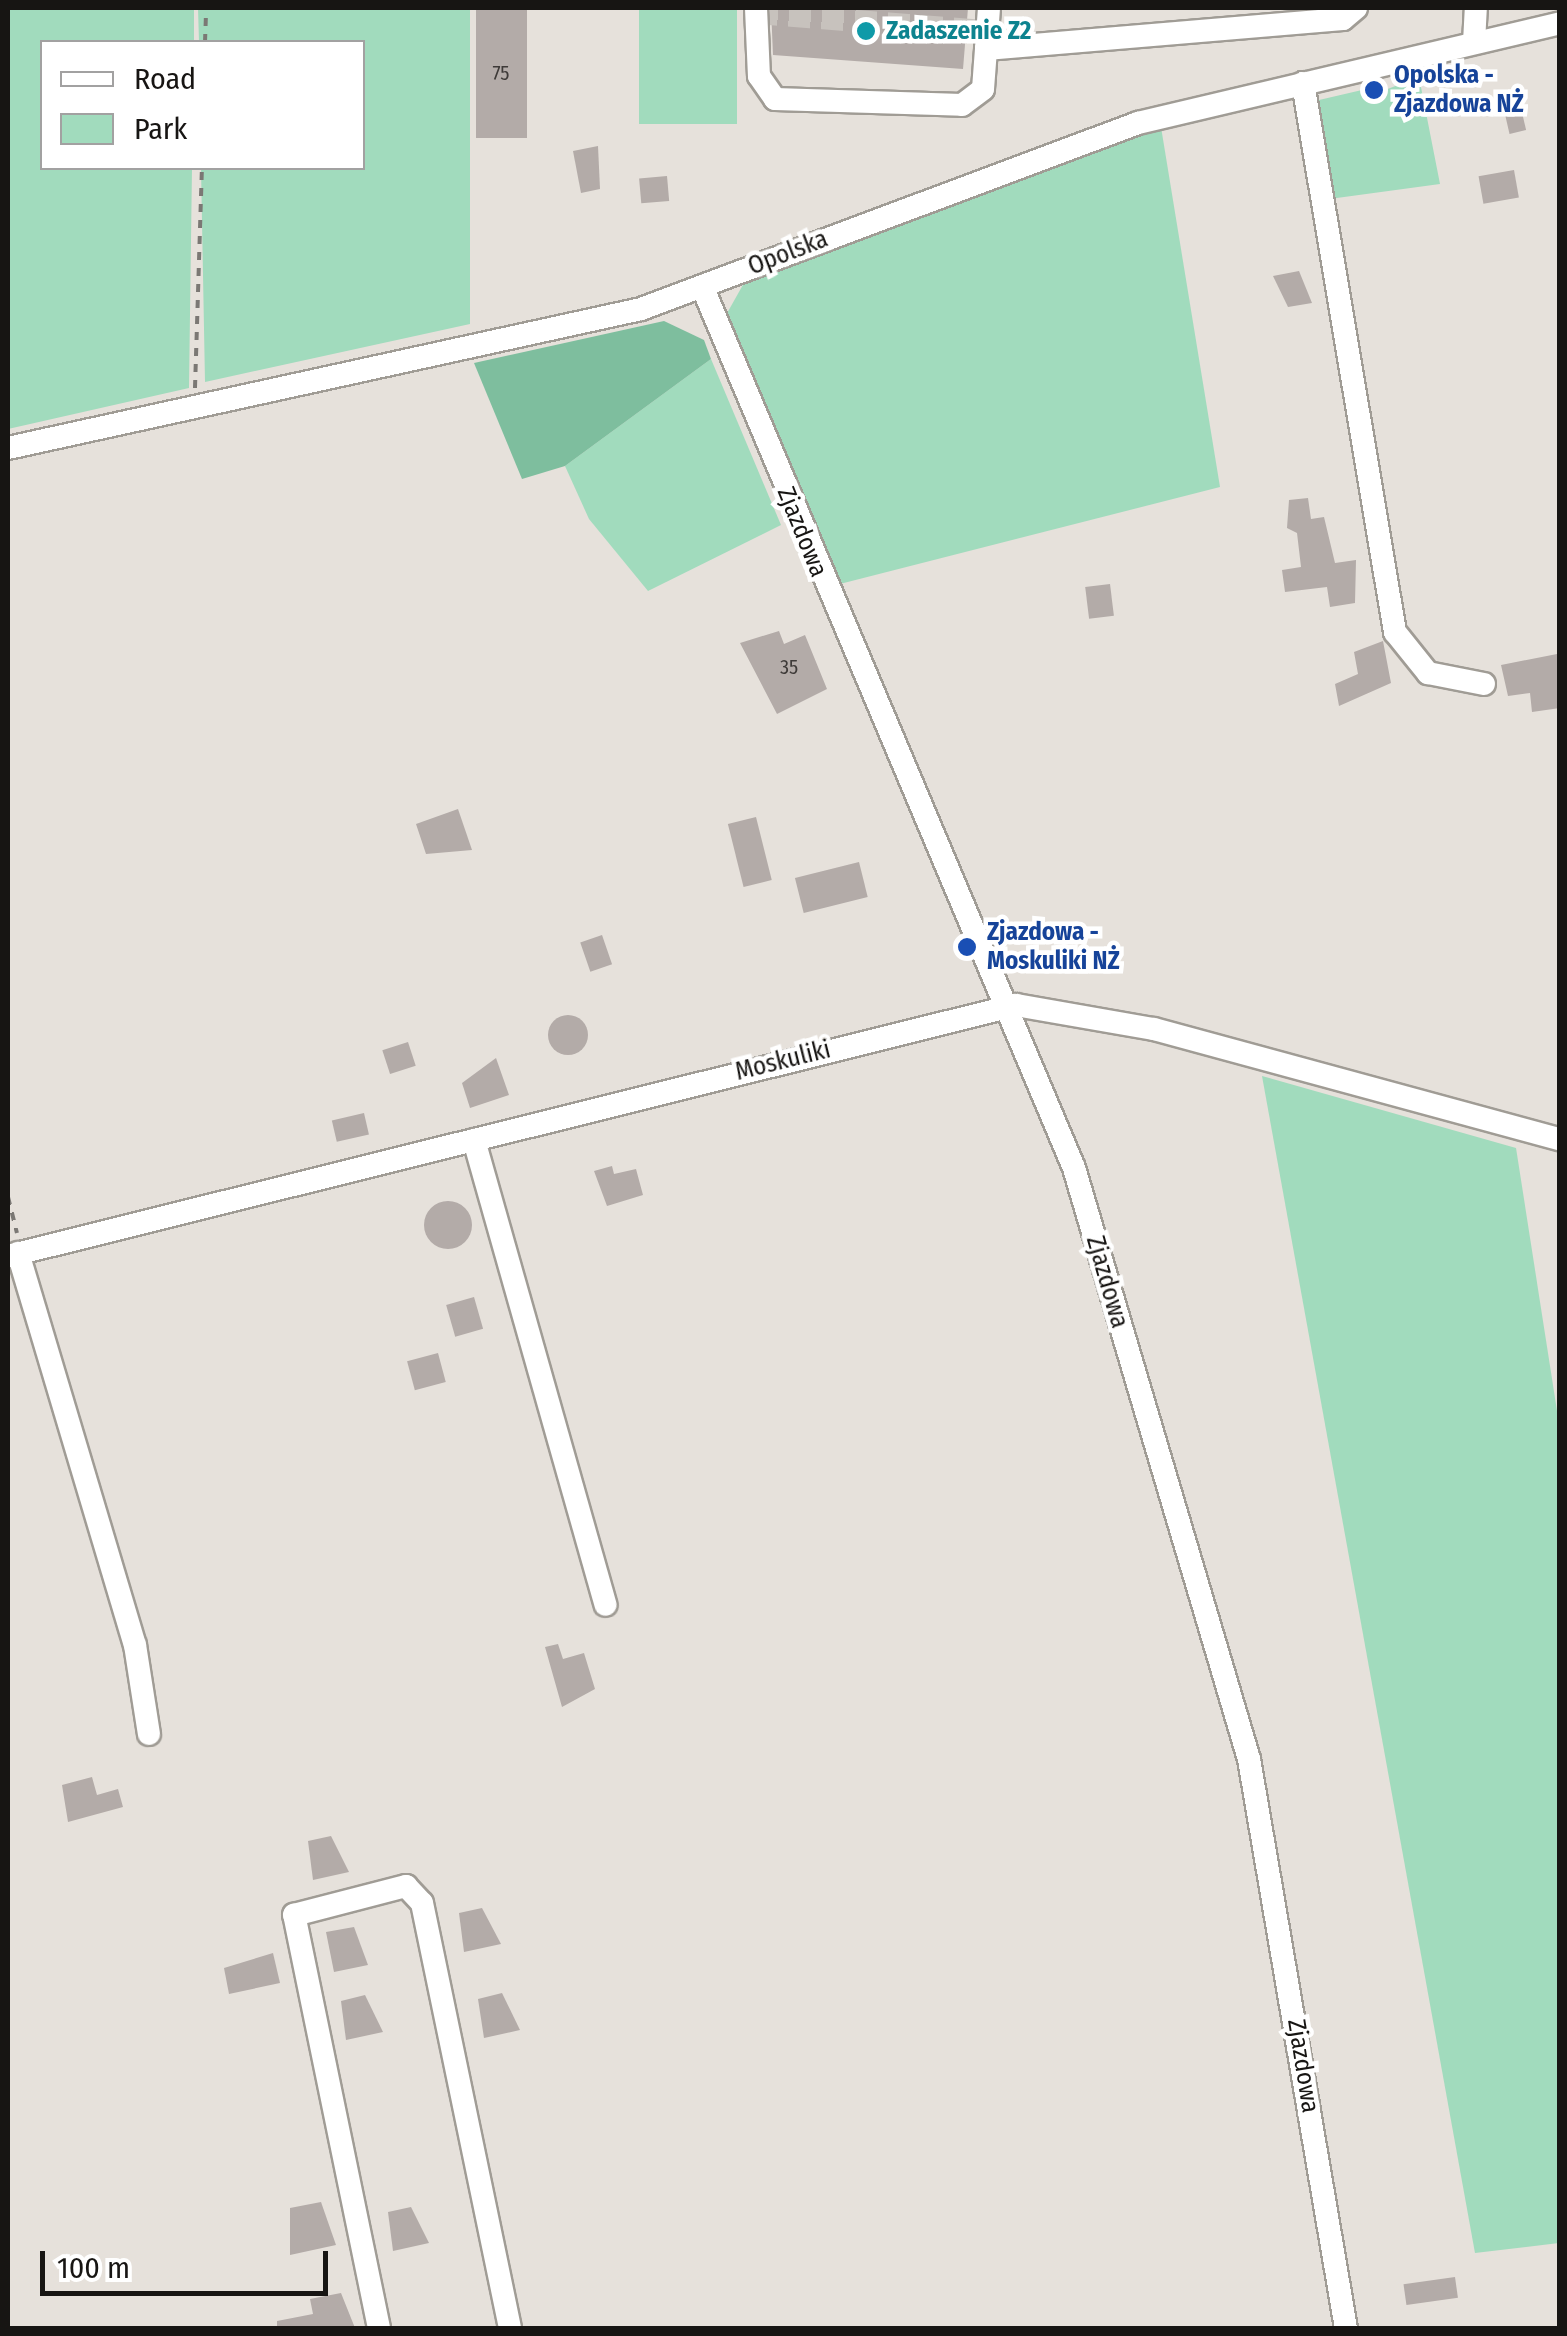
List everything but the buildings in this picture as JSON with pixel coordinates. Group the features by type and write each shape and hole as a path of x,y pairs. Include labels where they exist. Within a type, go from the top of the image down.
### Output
{"street":[{"path":"756,8 759,76 775,99 962,105 983,89 988,8"},
{"path":"986,49 1343,19 1356,8"},
{"path":"1474,42 1476,8"},
{"name":"Opolska","path":"8,448 619,314 1098,136 1560,22"},
{"path":"1302,83 1395,632 1428,673 1484,684"},
{"name":"Zjazdowa","path":"702,286 1074,1168 1242,1728 1346,2328"},
{"name":"Moskuliki","path":"16,1254 1008,1007 1154,1029 1560,1139"},
{"path":"474,1140 606,1605"},
{"path":"16,1254 135,1645 149,1734"},
{"path":"379,2328 294,1915 406,1886 422,1903 510,2328"}],"path":[{"path":"205,40 206,8"},
{"path":"197,407 202,170"},
{"path":"8,1198 16,1254"}],"green space":[{"path":"8,8 194,8 194,40 40,40 40,170 192,170 189,388 8,429"},
{"path":"198,8 470,8 470,324 205,382 201,170 365,170 365,40 199,40"},
{"path":"639,8 737,8 737,124 639,124"},
{"path":"1419,77 1440,184 1322,200 1306,92 1319,100 1362,90 1364,98"},
{"path":"1161,127 1220,487 832,586 726,315 744,283"},
{"path":"664,321 704,340 711,359 565,466 522,479 474,363"},
{"path":"711,359 781,525 648,591 589,519 565,466"},
{"path":"1262,1076 1516,1148 1560,1430 1559,2243 1475,2253"}],"tunnel":[{"path":"756,13 987,31"}],"place":[{"name":"Zadaszenie Z2","path":"866,31"},
{"name":"Opolska - Zjazdowa NŻ","path":"1374,90"},
{"name":"Zjazdowa - Moskuliki NŻ","path":"967,947"}]}
